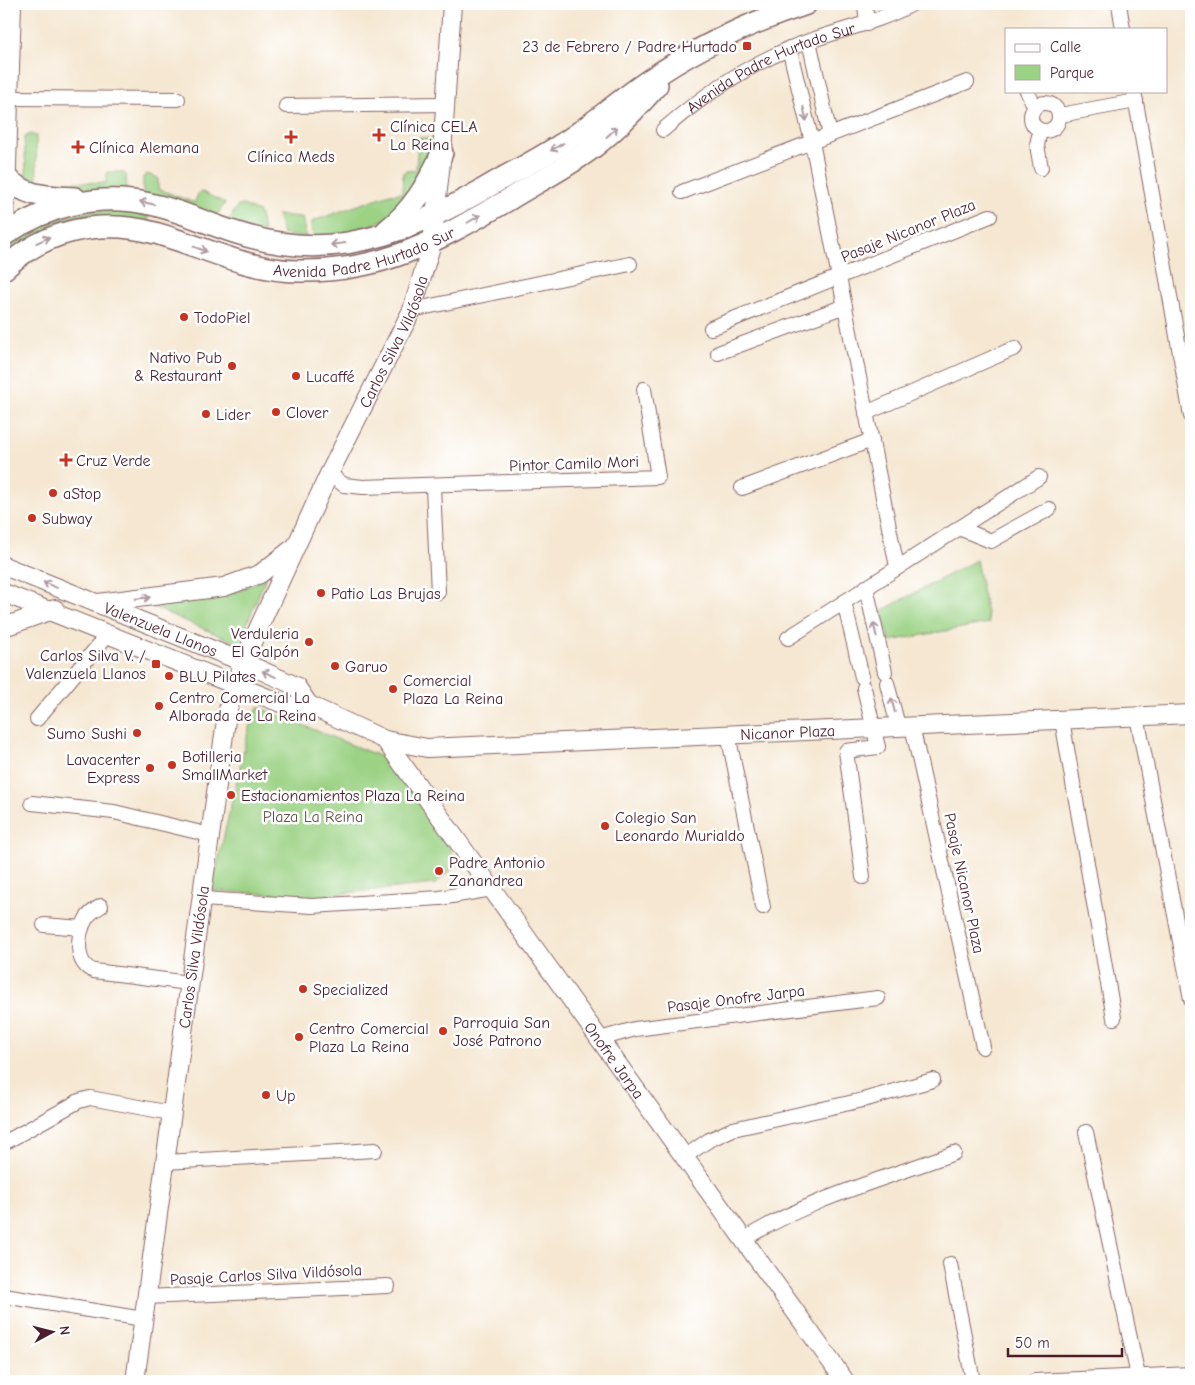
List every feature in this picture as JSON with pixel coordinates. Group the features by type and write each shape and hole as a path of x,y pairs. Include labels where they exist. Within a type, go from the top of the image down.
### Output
{"main road":[{"path":"4,229 11,4"},
{"name":"Avenida Padre Hurtado Sur","path":"4,235 42,213 73,204 103,200 151,204 248,236 289,244 328,245 378,237 435,216 559,146 648,81 683,61 742,29 806,4"},
{"name":"Avenida Padre Hurtado Sur","path":"4,269 24,251 46,238 89,228 141,230 239,262 294,271 339,269 367,265 407,254 432,243 558,171 594,147 616,129 661,81 683,61"},
{"path":"378,237 401,218 418,198 442,154"},
{"path":"5,177 17,188 37,195 103,200"}],"street":[{"name":"Carlos Silva Vildósola","path":"135,1381 227,713 234,684 243,662 329,474 412,310 432,243 442,154 452,4"},
{"path":"865,4 867,24"},
{"name":"Avenida Padre Hurtado Sur","path":"663,130 695,102 757,64 790,48 867,24 912,4"},
{"path":"1119,4 1123,28"},
{"path":"809,41 830,135"},
{"name":"Pasaje Nicanor Plaza","path":"790,48 812,142 897,567"},
{"path":"682,192 966,82"},
{"path":"1028,92 1035,107 1031,119 1032,124 1040,131 1050,131 1058,125 1060,115 1056,107 1048,103 1035,107"},
{"path":"1060,115 1135,96 1191,414"},
{"path":"9,98 178,99"},
{"path":"286,106 445,104"},
{"path":"1040,131 1037,145 1041,168"},
{"name":"Pasaje Nicanor Plaza","path":"711,328 990,216"},
{"path":"412,310 630,264"},
{"path":"718,353 845,306"},
{"path":"866,413 1015,348"},
{"name":"Pintor Camilo Mori","path":"329,474 344,485 363,488 658,477 644,390"},
{"path":"742,488 872,440"},
{"path":"788,638 1039,477"},
{"path":"433,486 438,592"},
{"path":"959,528 992,541 1049,509"},
{"name":"Carlos Silva Vildósola","path":"4,627 49,610 224,587 260,574 297,545"},
{"name":"Valenzuela Llanos","path":"4,566 94,604 243,662 296,686 309,705"},
{"name":"Pasaje Nicanor Plaza","path":"866,588 886,677 905,726 983,1047"},
{"name":"Valenzuela Llanos","path":"4,593 288,706 309,705 385,740"},
{"path":"844,602 878,747 846,751"},
{"path":"37,718 108,634"},
{"name":"Nicanor Plaza","path":"385,740 427,748 1191,714"},
{"path":"1137,716 1191,999"},
{"path":"1062,720 1114,1018"},
{"path":"844,728 863,877"},
{"path":"728,734 763,907"},
{"name":"Onofre Jarpa","path":"385,740 845,1381"},
{"path":"32,804 114,812 210,835"},
{"path":"202,899 312,906 440,898 492,889"},
{"path":"101,906 86,917 82,928 80,958 83,965 89,970 189,983"},
{"path":"44,925 82,928"},
{"name":"Pasaje Onofre Jarpa","path":"600,1039 635,1029 878,998"},
{"path":"684,1157 709,1140 733,1129 863,1100 933,1080"},
{"path":"4,1143 79,1100 90,1098 171,1113"},
{"path":"1086,1132 1138,1376"},
{"path":"165,1162 375,1150"},
{"path":"743,1240 769,1223 796,1211 954,1153"},
{"path":"950,1264 973,1381"},
{"name":"Pasaje Carlos Silva Vildósola","path":"146,1297 388,1286"},
{"path":"4,1296 143,1319"},
{"path":"1034,1381 1191,1374"}],"green space":[{"path":"30,134 36,136 37,181 106,183 107,172 122,172 126,175 127,193 27,186 24,138"},
{"path":"418,138 433,139 426,174 391,217 357,231 313,237 311,225 313,221 390,194 402,193 403,173 416,170"},
{"path":"147,174 158,178 158,189 192,202 195,202 198,194 202,192 225,203 215,218 143,195 143,177"},
{"path":"243,205 259,212 264,232 227,223 238,206"},
{"path":"93,211 128,211 149,215 147,225 10,249 24,234 35,228 60,219"},
{"path":"277,215 302,217 306,237 283,235"},
{"path":"976,560 989,623 890,641 881,611"},
{"path":"266,577 239,644 148,605 236,592"},
{"name":"Plaza La Reina","path":"258,707 394,762 459,863 435,884 315,896 211,891 250,724"}],"place":[{"name":"23 de Febrero / Padre Hurtado","path":"747,46"},
{"name":"Clínica CELA La Reina","path":"379,135"},
{"name":"Clínica Meds","path":"291,137"},
{"name":"Clínica Alemana","path":"78,147"},
{"name":"TodoPiel","path":"184,317"},
{"name":"Nativo Pub & Restaurant","path":"232,366"},
{"name":"Lucaffé","path":"296,376"},
{"name":"Clover","path":"276,412"},
{"name":"Lider","path":"206,414"},
{"name":"Cruz Verde","path":"66,460"},
{"name":"aStop","path":"53,493"},
{"name":"Subway","path":"32,518"},
{"name":"Patio Las Brujas","path":"321,593"},
{"name":"Verduleria El Galpón","path":"309,642"},
{"name":"Carlos Silva V. / Valenzuela Llanos","path":"156,664"},
{"name":"Garuo","path":"335,666"},
{"name":"BLU Pilates","path":"169,676"},
{"name":"Comercial Plaza La Reina","path":"393,689"},
{"name":"Centro Comercial La Alborada de La Reina","path":"159,706"},
{"name":"Sumo Sushi","path":"137,733"},
{"name":"Botilleria SmallMarket","path":"172,765"},
{"name":"Lavacenter Express","path":"150,768"},
{"name":"Estacionamientos Plaza La Reina","path":"231,795"},
{"name":"Colegio San Leonardo Murialdo","path":"605,826"},
{"name":"Padre Antonio Zanandrea","path":"439,871"},
{"name":"Specialized","path":"303,989"},
{"name":"Parroquia San José Patrono","path":"443,1031"},
{"name":"Centro Comercial Plaza La Reina","path":"299,1037"},
{"name":"Up","path":"266,1095"}]}
